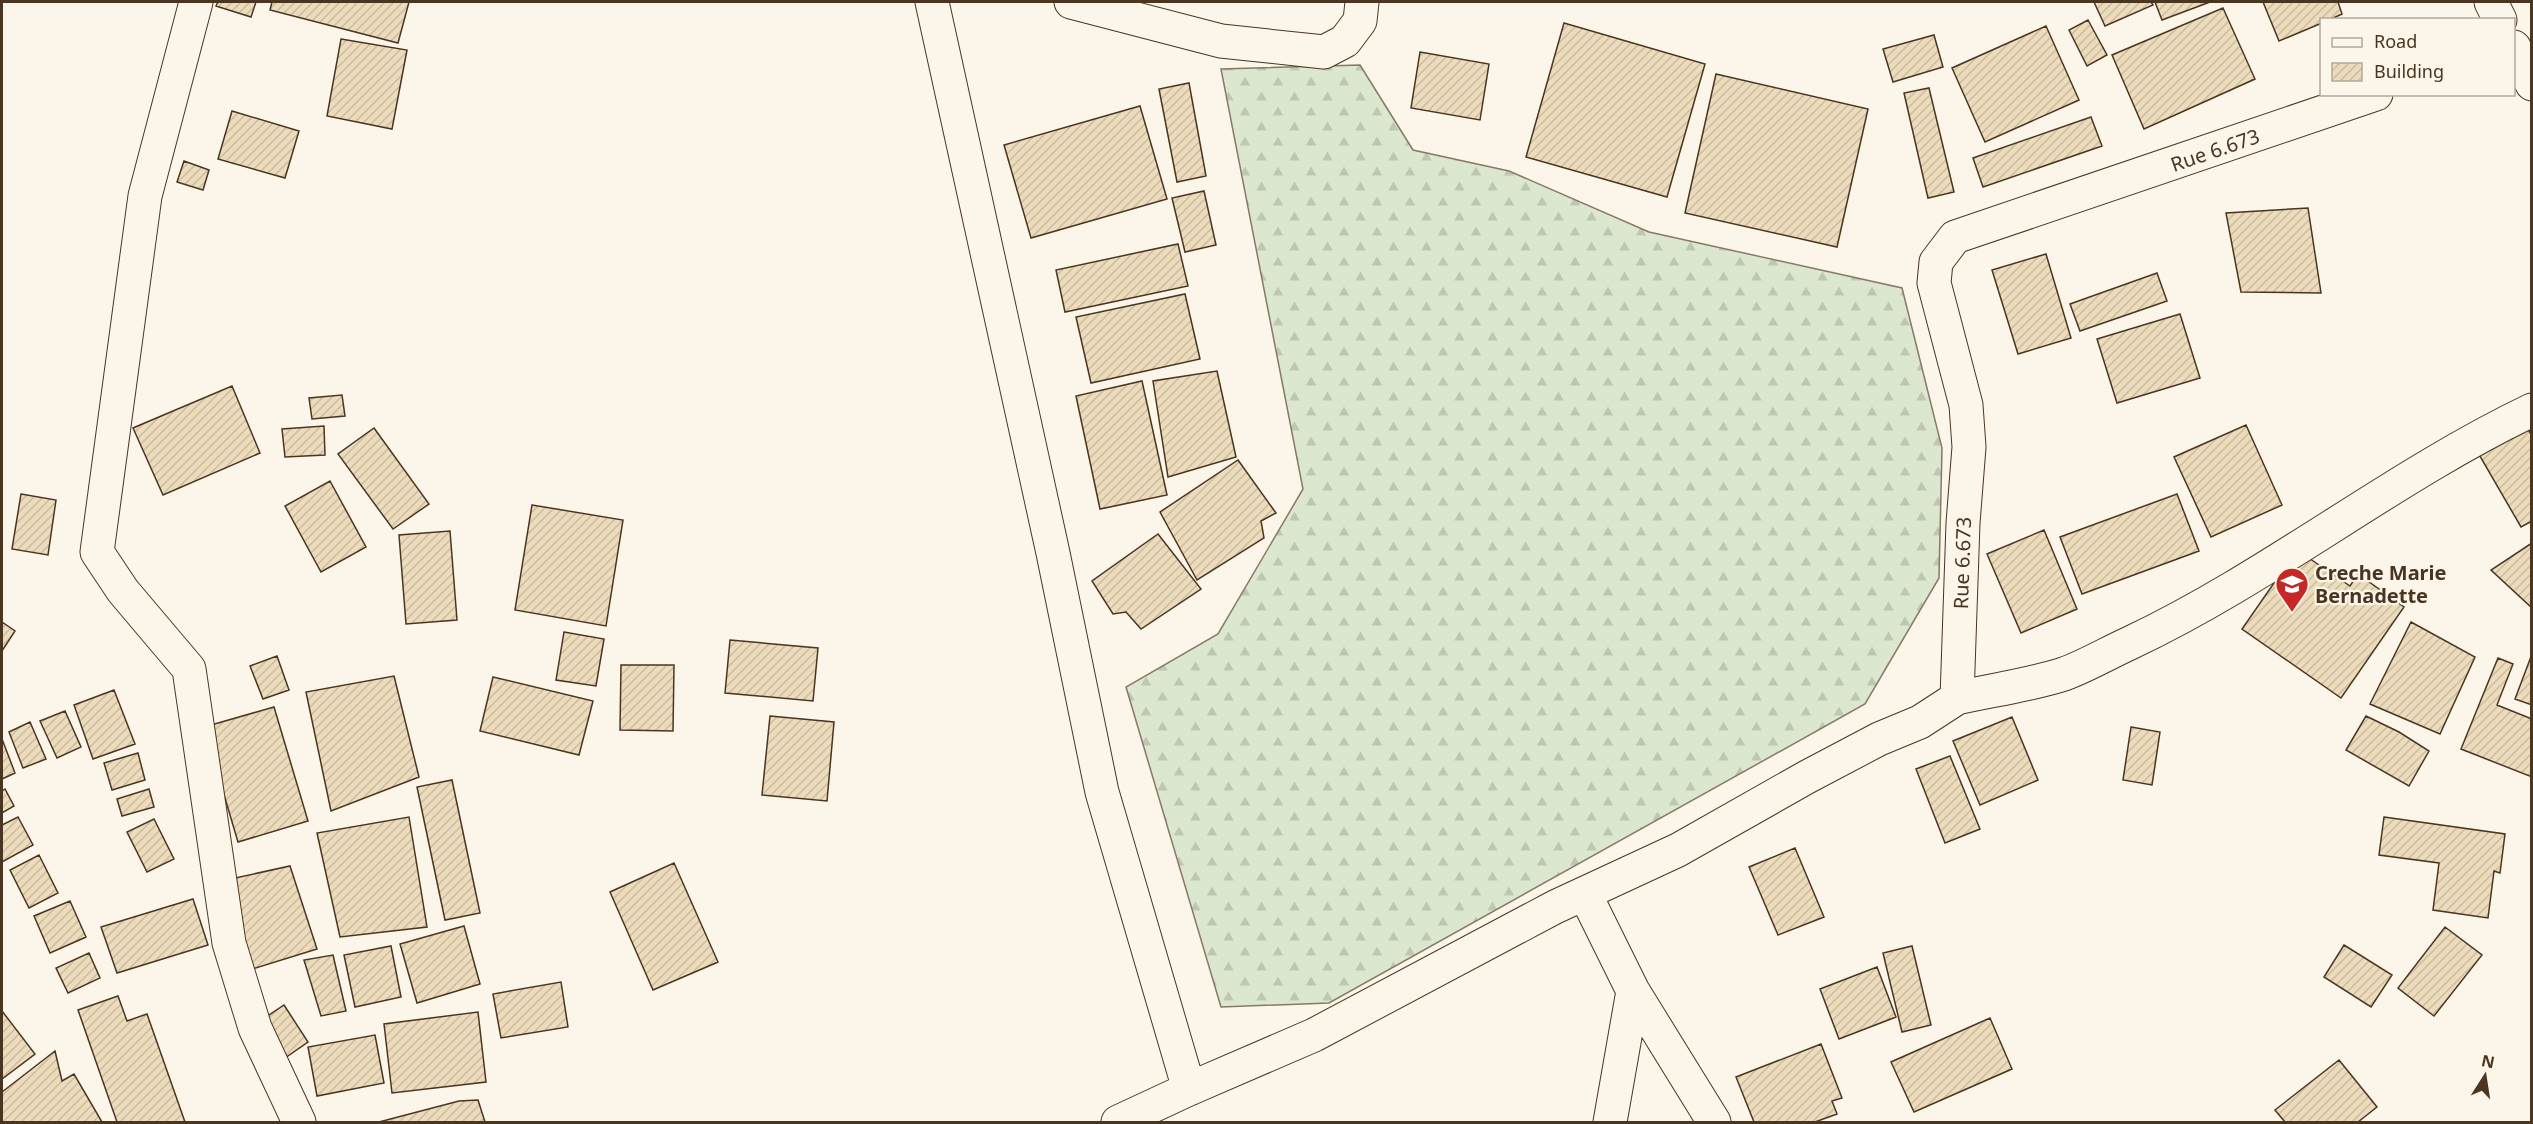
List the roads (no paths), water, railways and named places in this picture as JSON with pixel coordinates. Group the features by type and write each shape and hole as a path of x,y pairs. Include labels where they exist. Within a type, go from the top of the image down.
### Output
{"main road":[{"path":"196,2 145,196 97,552 123,591 189,669 230,943 255,1028 299,1122"},
{"path":"932,2 1053,553 1102,792 1189,1089"},
{"path":"1071,2 1221,41 1324,52 1345,41 1360,21 1362,2"},
{"path":"2491,2 2499,18"},
{"path":"2515,49 2532,84"},
{"name":"Rue 6.673","path":"1957,698 1963,523 1969,447 1966,405 1934,283 1936,262 1955,237 2370,96"},
{"path":"1118,1122 1314,1035 1584,894 1678,850 1817,771 1879,739 1920,722 1957,698 2064,674 2185,617 2349,514 2487,432 2532,410"},
{"path":"1584,894 1633,991 1714,1122"},
{"path":"1610,1122 1633,991"}],"place":[{"name":"Creche Marie Bernadette","path":"2292,613"}]}
